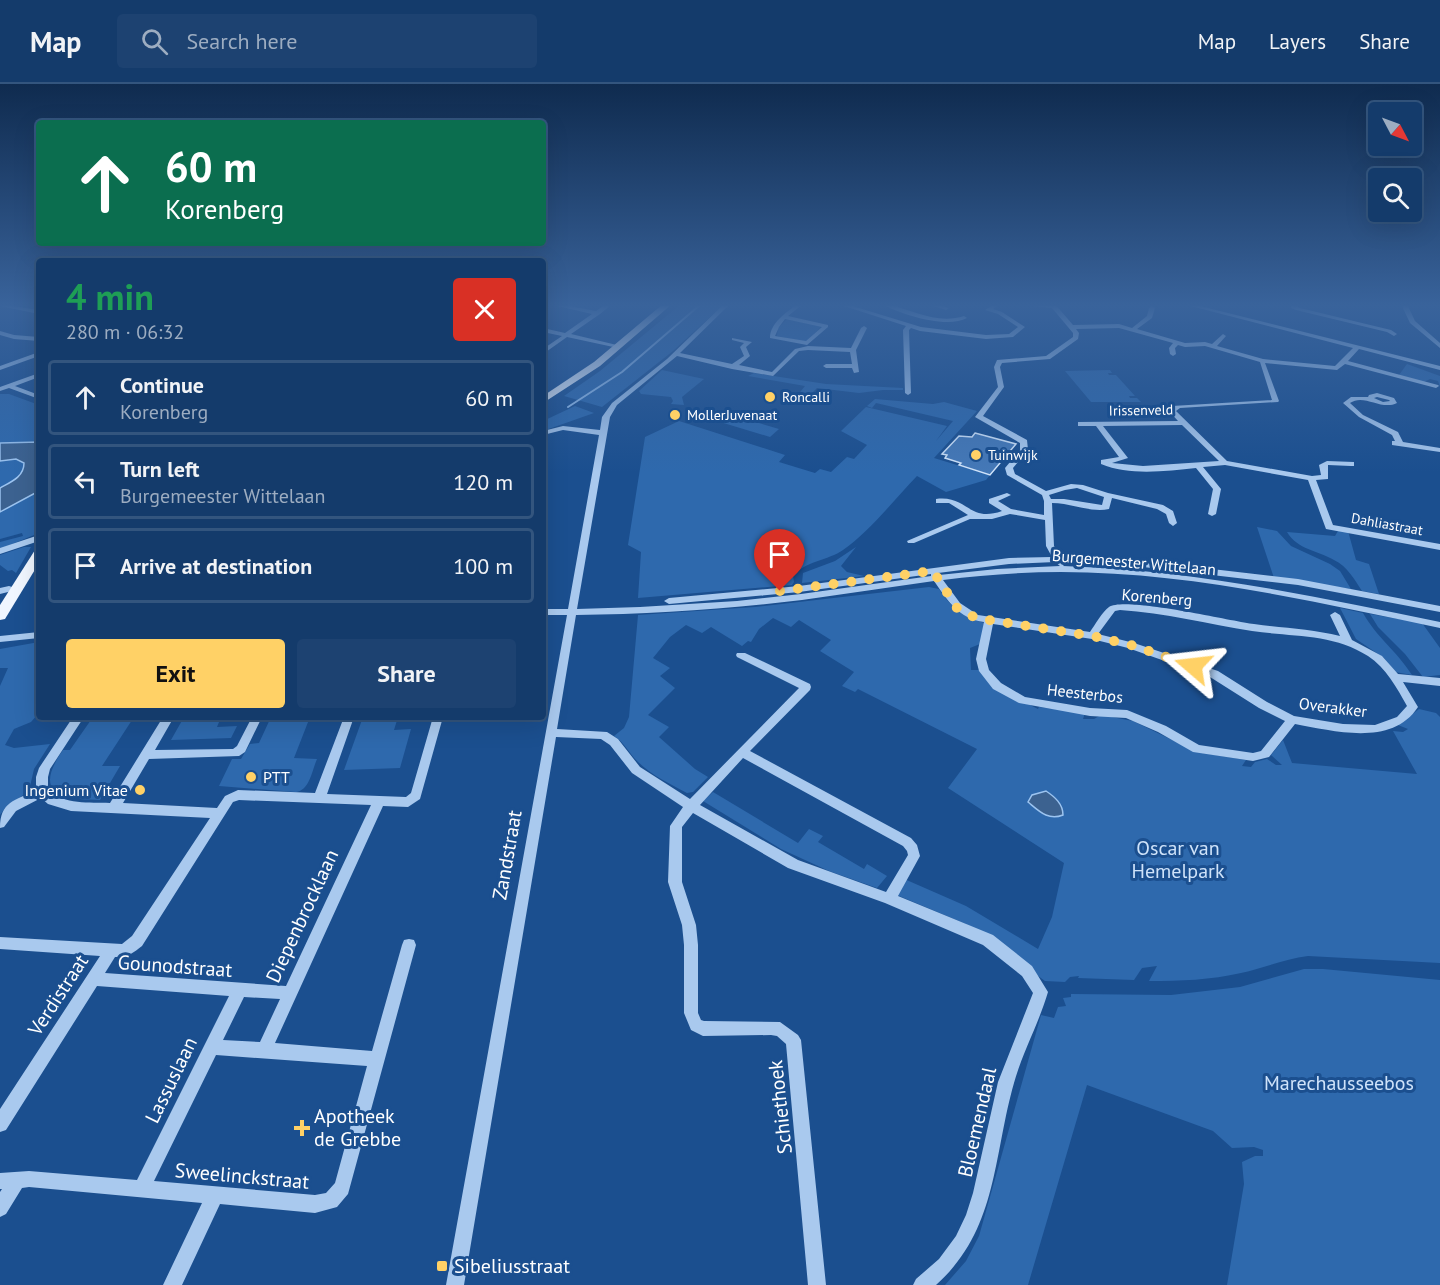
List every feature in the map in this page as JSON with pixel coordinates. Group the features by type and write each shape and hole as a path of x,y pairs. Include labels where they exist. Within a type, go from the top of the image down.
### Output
{"main road":[{"path":"546,398 568,385 600,360"},
{"path":"0,616 36,558"}],"street":[{"path":"0,368 22,360"},
{"name":"Zandstraat","path":"455,1285 606,417 614,404 668,360"},
{"path":"702,360 773,374 787,360"},
{"path":"732,367 741,360"},
{"path":"826,366 856,369 855,360"},
{"path":"907,360 908,393"},
{"path":"1015,360 999,361 997,367 1001,387 979,417 1024,442 1024,450 1009,468 1011,475 1046,497 1064,501 1101,508 1106,507 1108,496"},
{"path":"1260,360 1337,368 1345,362 1436,386"},
{"path":"1409,360 1440,368"},
{"path":"1225,463 1172,411 1173,407 1276,400 1262,364 1263,361"},
{"path":"0,389 36,376"},
{"path":"0,384 36,395"},
{"path":"1371,399 1353,398 1346,403 1362,416 1383,425 1395,434 1400,443"},
{"name":"Irissenveld","path":"1081,424 1184,423"},
{"name":"Irissenveld","path":"1098,424 1123,459"},
{"path":"546,432 563,428 603,433"},
{"path":"1391,442 1440,450"},
{"path":"1146,468 1123,459 1104,462 1120,469 1146,468 1198,466 1225,463 1312,478 1325,477 1323,465 1327,462 1351,464"},
{"path":"1198,466 1217,489 1212,514"},
{"name":"Dahliastraat","path":"1312,478 1329,527 1440,547"},
{"path":"1046,497 1070,484 1080,485 1108,496 1160,507 1170,513 1173,523"},
{"path":"1007,495 992,501 1009,511 1047,518"},
{"path":"1046,497 1050,546 1064,569"},
{"path":"939,501 951,501 976,516"},
{"path":"911,541 969,517 992,517 1009,511"},
{"path":"0,551 36,539"},
{"name":"Burgemeester Wittelaan","path":"572,608 718,605 935,575 1009,561 1058,559 1126,562 1298,582 1440,609"},
{"name":"Burgemeester Wittelaan","path":"935,575 1064,569 1142,574 1262,589 1440,625"},
{"path":"935,575 957,608 976,618 1092,636"},
{"path":"546,606 572,608"},
{"name":"Korenberg","path":"1092,636 1112,609 1120,607 1199,616 1238,626 1348,641"},
{"path":"546,612 572,608"},
{"path":"1335,615 1348,641"},
{"name":"Heesterbos","path":"989,620 981,659 984,671 997,686 1023,700 1090,712 1127,714 1162,729 1197,749 1253,757 1265,754 1293,720"},
{"path":"0,639 36,635"},
{"name":"Overakker","path":"1092,636 1131,645 1214,674 1263,705 1293,720 1343,728 1375,729 1401,720 1413,707 1395,677 1380,660 1348,641"},
{"path":"691,806 806,687 741,655"},
{"path":"1395,677 1440,682"},
{"path":"77,720 45,768 42,777 42,792 52,801 61,804 113,809 220,813"},
{"path":"113,809 167,720"},
{"path":"146,755 235,753 241,749 256,720"},
{"path":"319,798 348,720"},
{"name":"Verdistraat","path":"0,1124 112,950 124,951 136,941 228,799 238,795 408,802 416,796 437,720"},
{"name":"Bloemendaal","path":"550,733 603,735 610,738 636,770 691,806 794,864 889,899 988,940 1027,971 1041,992 1035,1017 1013,1058 1003,1092 979,1210 964,1241 937,1274 922,1285"},
{"path":"742,752 907,842 913,849 914,856 889,899"},
{"path":"0,823 12,808 42,792"},
{"name":"Diepenbrocklaan","path":"264,1050 379,801"},
{"name":"Schiethoek","path":"691,806 676,826 675,882 689,925 691,1013 696,1025 703,1029 780,1029 793,1040 818,1285"},
{"path":"0,943 112,950"},
{"path":"212,1047 377,1059 409,945"},
{"name":"Gounodstraat","path":"93,980 289,993"},
{"name":"Lassuslaan","path":"141,1189 240,990"},
{"name":"Sweelinckstraat","path":"9,1181 141,1189 315,1204 331,1201 342,1188 377,1059"},
{"path":"0,1208 9,1181"},
{"path":"172,1285 215,1195"}],"green space":[{"path":"613,360 662,360 602,407 564,396"},
{"path":"1407,364 1440,376 1440,387 1438,381 1430,379 1424,382 1399,375"},
{"path":"662,370 704,379 682,397 684,405 671,404 673,401 671,397 641,394 639,391"},
{"path":"1110,370 1112,373 1108,373 1109,375 1116,375 1135,396 1129,396 1130,398 1137,398 1141,402 1091,402 1065,371"},
{"path":"754,373 826,384 903,388 903,390 859,393 817,388 807,398 797,396 805,386 748,376"},
{"path":"0,394 9,394 36,404 36,534 0,549 0,542 23,536 22,533 0,539"},
{"path":"875,399 933,404 944,402 977,411 934,458 990,475 986,480 946,492 917,476 872,525 852,543 843,550 797,571 793,576 792,585 638,598 641,552 628,545 645,437 679,421 785,455 779,462 815,473 820,469 831,472 847,457 854,459 867,445 841,431 866,407 947,426 936,441 953,421 876,403 872,408 867,406"},
{"path":"575,406 594,413 546,430 546,420"},
{"path":"715,410 779,429 770,437 707,418"},
{"path":"1257,527 1277,531 1291,546 1330,564 1340,571 1351,589 1274,578"},
{"path":"1338,531 1348,531 1356,560 1369,564 1379,594 1362,591 1343,566 1297,543 1287,532 1335,536"},
{"path":"31,547 16,573 0,565 0,555"},
{"path":"856,547 841,566 847,572 864,576 802,583 803,573 835,561"},
{"name":"Oscar van Hemelpark","path":"929,587 939,589 948,601 964,615 985,623 980,644 970,648 971,670 981,670 1032,706 1038,709 1039,707 1085,713 1083,719 1094,719 1101,715 1133,721 1197,752 1246,760 1242,766 1251,767 1255,762 1267,759 1276,765 1282,765 1271,755 1283,740 1292,763 1417,774 1393,731 1403,732 1408,729 1398,725 1419,709 1436,713 1440,717 1440,963 1308,956 1207,979 1149,981 1157,966 1142,968 1134,980 1078,978 1079,976 1070,977 1065,982 1045,981 966,924 892,893 902,878 966,906 1038,949 1052,917 1064,863 948,788 977,749 858,689 855,692 842,686 854,672 820,651 831,640 799,620 791,627 773,618 759,629 751,642 748,641 742,646 711,627 702,633 686,625 670,637 653,658 670,668 660,676 675,688 648,715 669,727 659,737 695,769 708,777 693,792 687,793 648,771 614,736 624,728 629,717 638,615 755,607"},
{"path":"1340,608 1363,613 1374,630 1412,675 1395,672 1384,658 1356,639"},
{"path":"1370,614 1422,623 1440,648 1440,675 1423,677 1405,654 1378,627"},
{"path":"36,643 36,716 31,722 14,729 5,745 14,748 50,744 34,769 29,791 6,807 0,815 0,686 8,668 0,668 0,649"},
{"path":"91,720 132,720 102,766 120,766 100,800 62,796 51,785 50,776 54,764 63,750 70,750"},
{"path":"182,720 220,720 217,727 237,726 231,738 171,740"},
{"path":"270,720 309,720 294,758 317,759 304,788 296,792 219,786 232,759 241,759 250,744 259,743"},
{"path":"362,720 397,720 394,730 411,729 400,768 344,770"},
{"path":"713,792 798,843 809,829 823,836 818,842 864,869 867,864 887,876 877,888 829,871 781,849 703,801"},
{"name":"Marechausseebos","path":"1304,969 1440,980 1440,1285 1227,1285 1244,1184 1242,1162 1255,1156 1263,1156 1263,1150 1254,1147 1232,1148 1213,1131 1087,1085 1028,1285 945,1285 966,1261 979,1236 1041,1015 1054,1018 1058,1007 1066,1006 1063,998 1071,997 1071,994 1171,995 1240,987"}],"shaded area":[{"path":"36,442 36,493 0,512 0,488 22,472 24,463 16,459 0,461 0,443"},
{"path":"1046,791 1058,801 1063,815 1048,816 1028,802 1032,795"}],"building":[{"name":"Tuinwijk","path":"975,433 1016,444 990,475 959,465 961,463 945,458 947,455 942,454 959,436 972,437"}],"waterway":[{"path":"568,407 622,372 636,360"}],"place":[{"name":"Roncalli","path":"770,397"},
{"name":"MollerJuvenaat","path":"675,415"},
{"name":"Tuinwijk","path":"976,455"},
{"name":"PTT","path":"251,777"},
{"name":"Ingenium Vitae","path":"140,790"},
{"name":"Apotheek de Grebbe","path":"302,1128"},
{"name":"Sibeliusstraat","path":"442,1266"}],"route":[{"path":"780,591 933,571 957,608 976,618 1092,636 1131,645 1193,666"}]}
